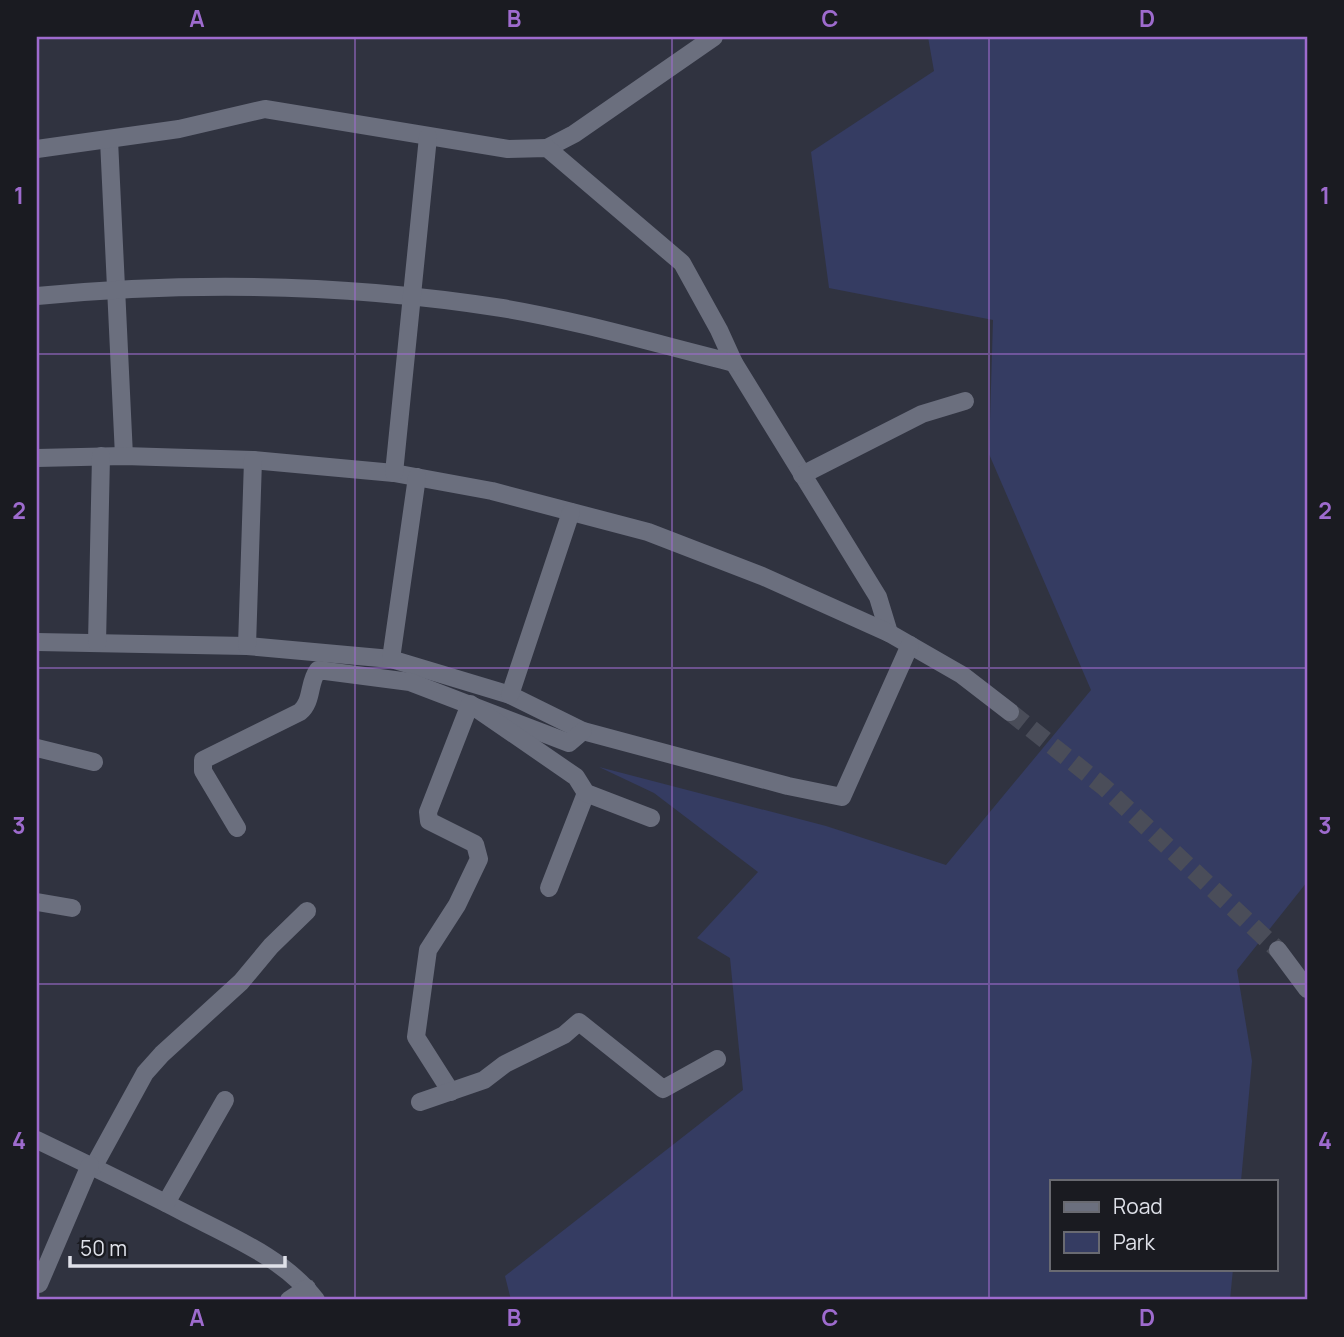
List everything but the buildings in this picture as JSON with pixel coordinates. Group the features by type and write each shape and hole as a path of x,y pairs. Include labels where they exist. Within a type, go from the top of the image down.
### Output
{"street":[{"path":"37,149 179,129 265,108 508,149 547,148 574,134 714,37"},
{"path":"394,472 428,137"},
{"path":"109,140 124,456"},
{"path":"547,148 682,263 734,363 878,597 889,633"},
{"path":"37,296 115,288 235,287 411,296 503,309 569,322 734,363"},
{"path":"802,475 922,414 965,401"},
{"path":"97,643 101,456"},
{"path":"37,458 124,456 253,460 394,472 492,491 648,532 762,576 889,633 962,675 1010,712"},
{"path":"247,646 253,460"},
{"path":"391,659 417,477"},
{"path":"510,695 571,512"},
{"path":"37,642 247,646 391,659 510,695 583,731 788,786 842,797 910,645"},
{"path":"237,828 204,771 203,760 300,712 307,705 313,676 318,670 410,682 569,743 583,731"},
{"path":"470,704 576,777 586,793 651,818"},
{"path":"451,1092 416,1037 428,950 457,905 479,859 475,844 429,821 428,812 470,704"},
{"path":"37,748 94,762"},
{"path":"549,888 586,793"},
{"path":"37,902 72,908"},
{"path":"39,1284 92,1166 145,1073 241,982 271,946 307,911"},
{"path":"1278,950 1307,989"},
{"path":"420,1102 484,1080 505,1064 564,1035 579,1022 663,1089 717,1059"},
{"path":"166,1203 225,1100"},
{"path":"37,1140 250,1247 286,1271 311,1294"},
{"path":"289,1300 311,1294"}],"green space":[{"path":"928,37 1307,37 1307,882 1237,970 1252,1061 1241,1180 1050,1180 1050,1270 1233,1270 1230,1300 511,1300 505,1276 743,1090 730,958 697,938 758,872 654,793 599,767 826,826 946,865 1091,690 989,454 993,320 829,288 811,152 934,71"}],"tunnel":[{"path":"1010,712 1104,787 1278,950"}]}
